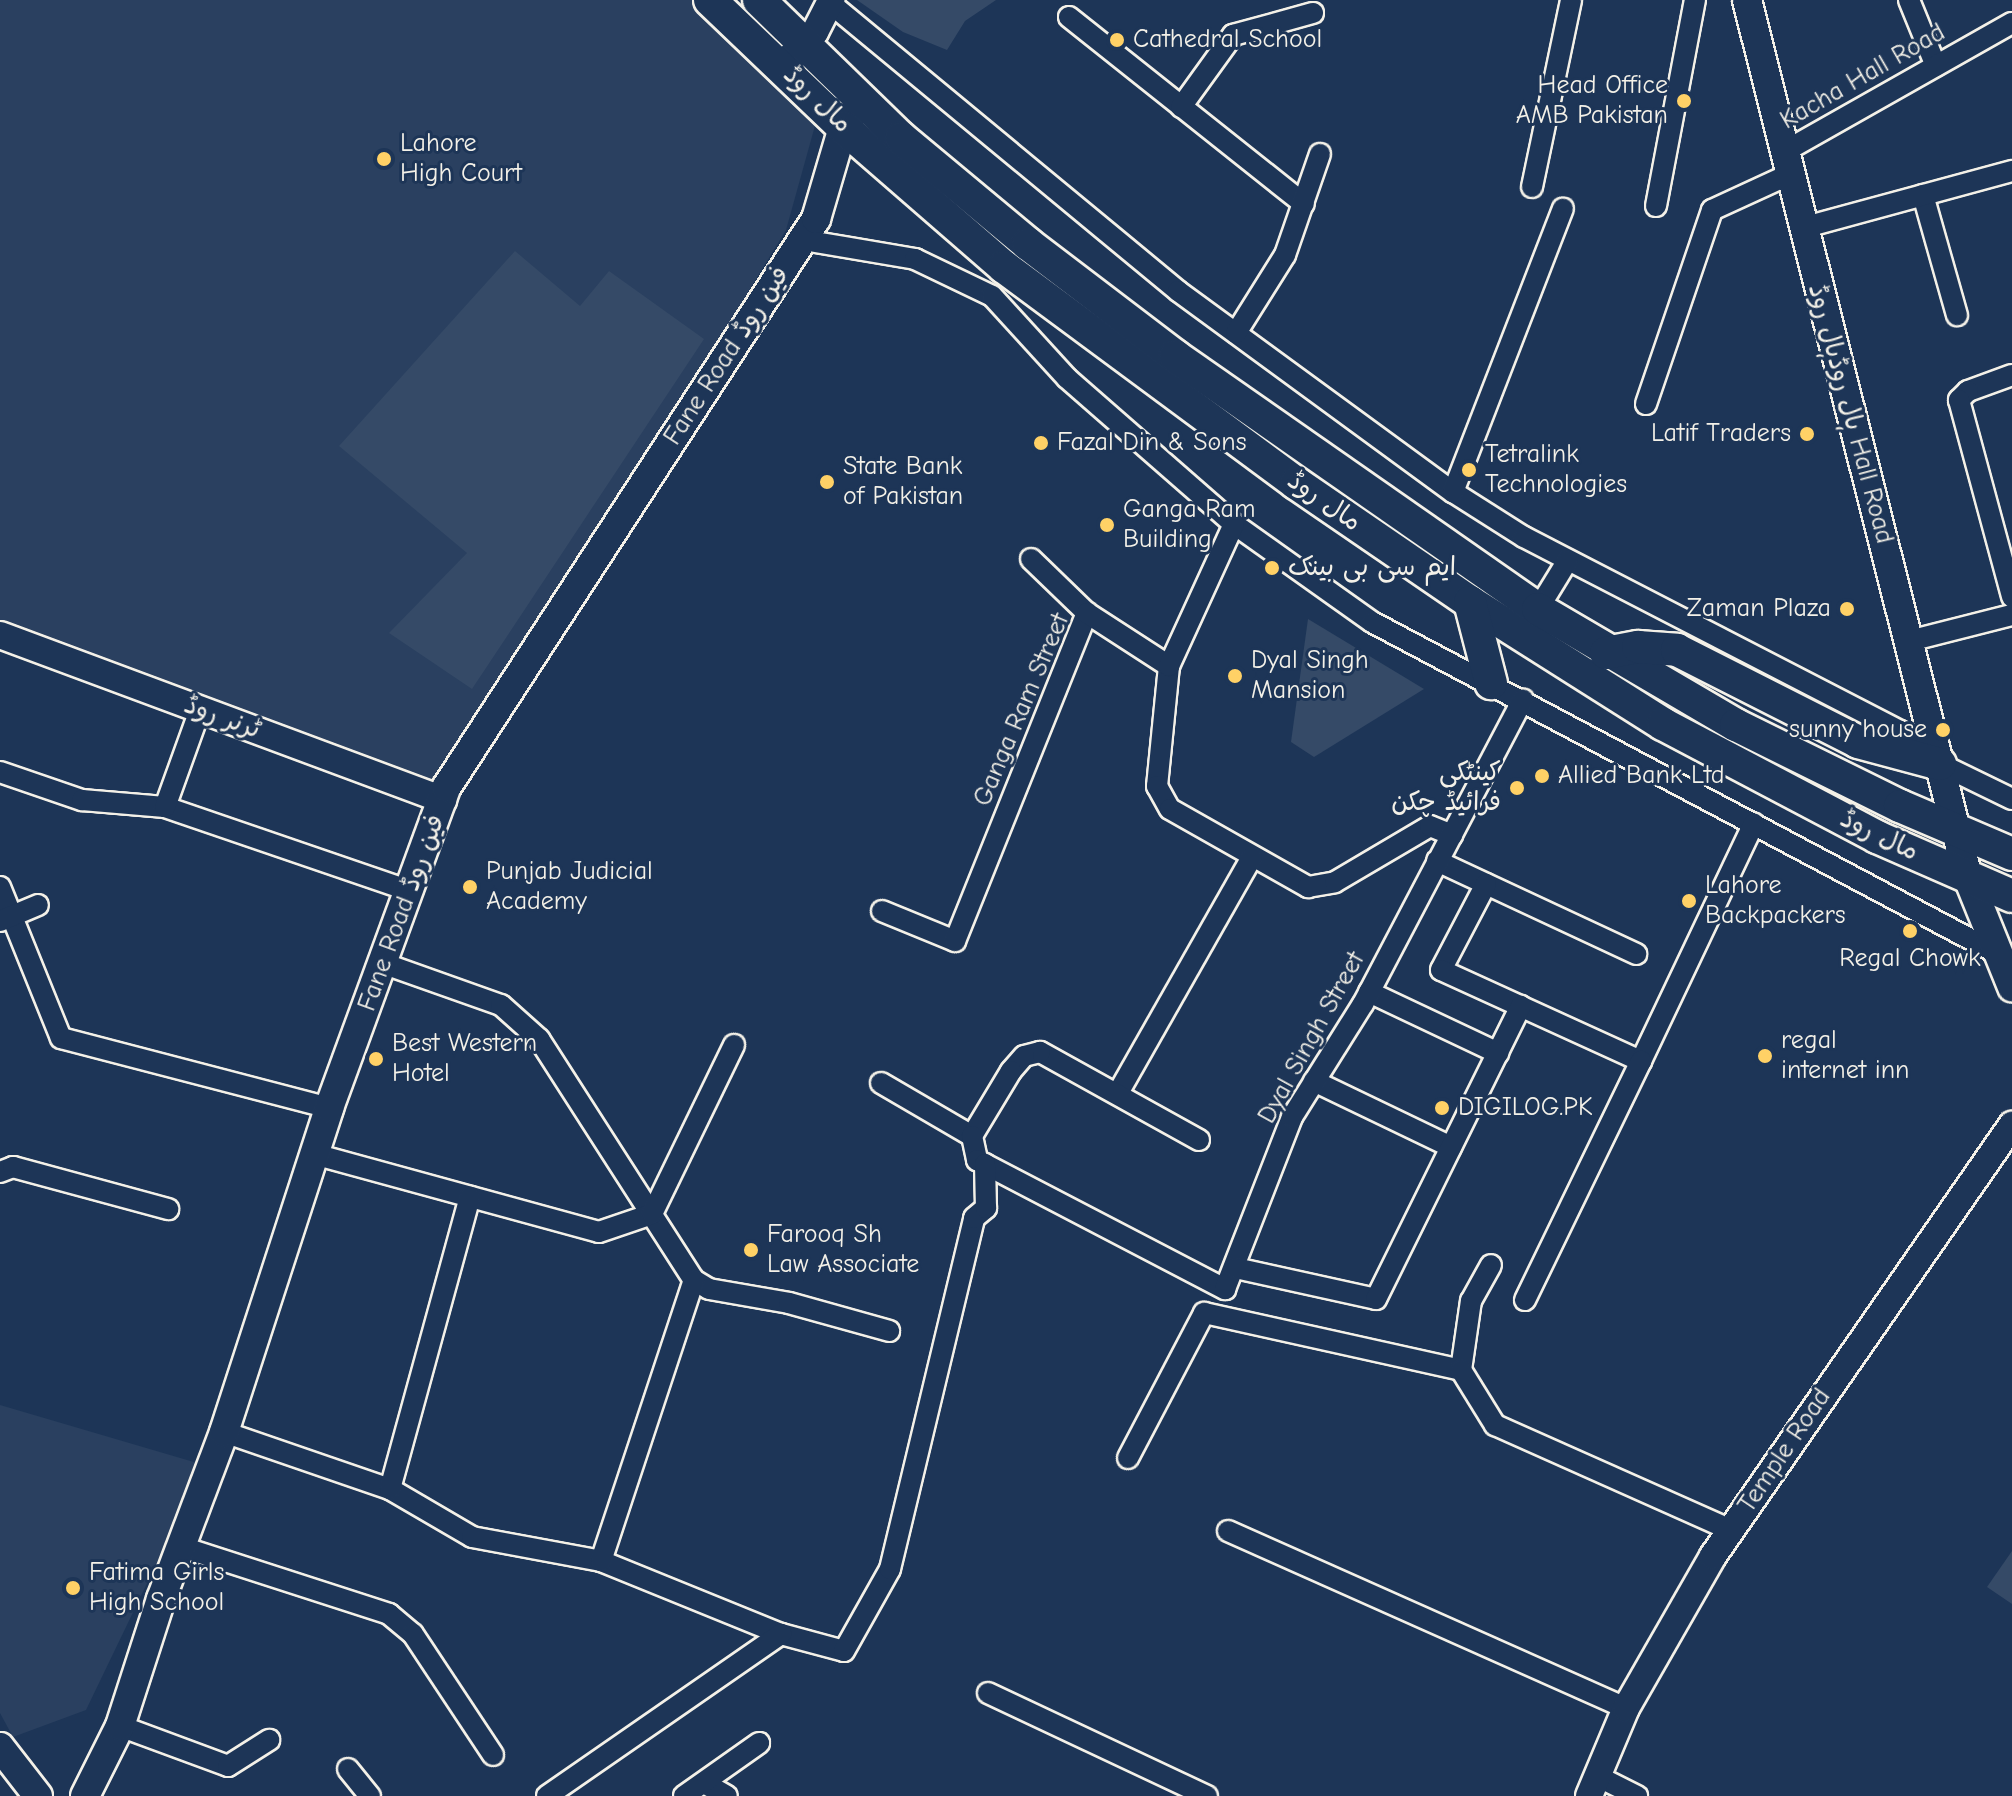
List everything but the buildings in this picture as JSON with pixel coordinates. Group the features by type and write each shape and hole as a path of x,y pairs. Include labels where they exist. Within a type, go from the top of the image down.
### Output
{"main road":[{"name":"مال روڈ","path":"710,0 863,101 1085,289 1538,609 1606,653 1736,725 2012,854"},
{"name":"مال روڈ","path":"759,0 791,56 843,127 998,281 1139,370 1470,602 1663,724 1968,878 2012,896"},
{"name":"ہال روڈہال روڈ Hall Road","path":"1747,0 1785,164 1968,878 2005,957 2012,987"},
{"name":"Fane Road فین روڈ","path":"85,1796 120,1726 224,1432 329,1108 385,964 443,800 803,240 830,183 843,127 863,101"},
{"path":"1470,602 1491,683"},
{"path":"1606,653 1638,647 1677,650 1858,742 1940,764"},
{"path":"0,1747 38,1796"}],"street":[{"path":"1532,187 1571,0"},
{"path":"1656,206 1695,0"},
{"path":"1909,0 1936,66"},
{"path":"791,56 830,2 1090,221 1236,333 1453,492 1568,560 1900,731 1940,764 2012,799"},
{"path":"1181,107 1233,35 1313,13"},
{"path":"1069,17 1304,204"},
{"name":"Kacha Hall Road","path":"1646,404 1712,210 1936,66 2012,23"},
{"path":"1236,333 1285,255 1320,154"},
{"path":"1802,228 2012,171"},
{"path":"1923,195 1957,315"},
{"path":"1453,492 1563,209"},
{"path":"803,240 915,259 998,281 1067,378 1234,524 1372,622 1523,699 2005,957"},
{"path":"2012,375 1968,391 1959,400 2012,597"},
{"path":"1234,524 1169,666 1157,786 1170,809 1308,887 1335,882 1430,826 1452,835"},
{"path":"1031,559 1087,613"},
{"path":"1538,609 1568,560"},
{"name":"Ganga Ram Street","path":"882,911 955,941 1087,613 1169,666"},
{"path":"1909,641 2012,615"},
{"name":"ٹرنر روڈ","path":"0,635 443,800"},
{"name":"Dyal Singh Street","path":"1235,1268 1292,1117 1369,992 1523,699"},
{"path":"165,807 200,710"},
{"path":"0,772 82,800 165,807 410,891"},
{"path":"1525,1300 1754,823"},
{"path":"1118,1093 1252,857"},
{"path":"1437,861 1636,954"},
{"path":"1486,884 1441,970 1641,1061"},
{"path":"0,887 6,918 61,1038 329,1108"},
{"path":"6,918 38,905"},
{"path":"385,964 501,1005 519,1018 585,1103 694,1280 709,1289 789,1303 889,1331"},
{"path":"1369,992 1498,1053"},
{"path":"981,1162 1225,1289 1235,1268 1376,1299 1521,1006"},
{"path":"314,1154 599,1232 652,1214 734,1045"},
{"path":"972,1136 1024,1056 1040,1052 1199,1140"},
{"path":"1314,1081 1451,1147"},
{"path":"224,1432 390,1489 472,1537 601,1561 781,1634 844,1651 890,1569 974,1218 986,1208 981,1162 972,1136 881,1083"},
{"name":"Temple Road","path":"1593,1786 1626,1708 1731,1530 2012,1125"},
{"path":"0,1172 13,1167 168,1209"},
{"path":"390,1489 470,1197"},
{"path":"1491,1265 1471,1301 1461,1370 1495,1425 1731,1530"},
{"path":"601,1561 694,1280"},
{"path":"1128,1458 1204,1313 1461,1370"},
{"path":"1228,1531 1626,1708"},
{"path":"182,1547 389,1614 413,1634 493,1755"},
{"path":"547,1796 781,1634"},
{"path":"988,1693 1207,1796"},
{"path":"120,1726 228,1766 269,1740"},
{"path":"684,1796 706,1784 759,1743"},
{"path":"706,1784 727,1796"},
{"path":"1593,1786 1637,1796"}],"shaded area":[{"name":"Lahore High Court","path":"0,0 693,0 816,122 786,230 446,788 0,635"},
{"path":"857,0 996,0 965,21 947,50 903,32"},
{"path":"515,251 580,306 609,271 704,339 472,689 389,633 467,553 339,446"},
{"path":"1308,619 1424,689 1314,757 1291,742"},
{"name":"Fatima Girls High School","path":"0,1405 204,1465 86,1710 13,1737 0,1713"},
{"path":"2012,1551 2012,1604 1987,1587"}],"place":[{"name":"Cathedral School","path":"1117,40"},
{"name":"Head Office AMB Pakistan","path":"1684,101"},
{"name":"Lahore High Court","path":"384,159"},
{"name":"Latif Traders","path":"1807,434"},
{"name":"Fazal Din & Sons","path":"1041,443"},
{"name":"Tetralink Technologies","path":"1469,470"},
{"name":"State Bank of Pakistan","path":"827,482"},
{"name":"Ganga Ram Building","path":"1107,525"},
{"name":"ایم سی بی بینک","path":"1272,568"},
{"name":"Zaman Plaza","path":"1847,609"},
{"name":"Dyal Singh Mansion","path":"1235,676"},
{"name":"sunny house","path":"1943,730"},
{"name":"Allied Bank Ltd","path":"1542,776"},
{"name":"کینٹکی فرائیڈ چکن","path":"1517,788"},
{"name":"Punjab Judicial Academy","path":"470,887"},
{"name":"Lahore Backpackers","path":"1689,901"},
{"name":"Regal Chowk","path":"1910,931"},
{"name":"regal internet inn","path":"1765,1056"},
{"name":"Best Western Hotel","path":"376,1059"},
{"name":"DIGILOG.PK","path":"1442,1108"},
{"name":"Farooq Sh Law Associate","path":"751,1250"},
{"name":"Fatima Girls High School","path":"73,1588"}]}
